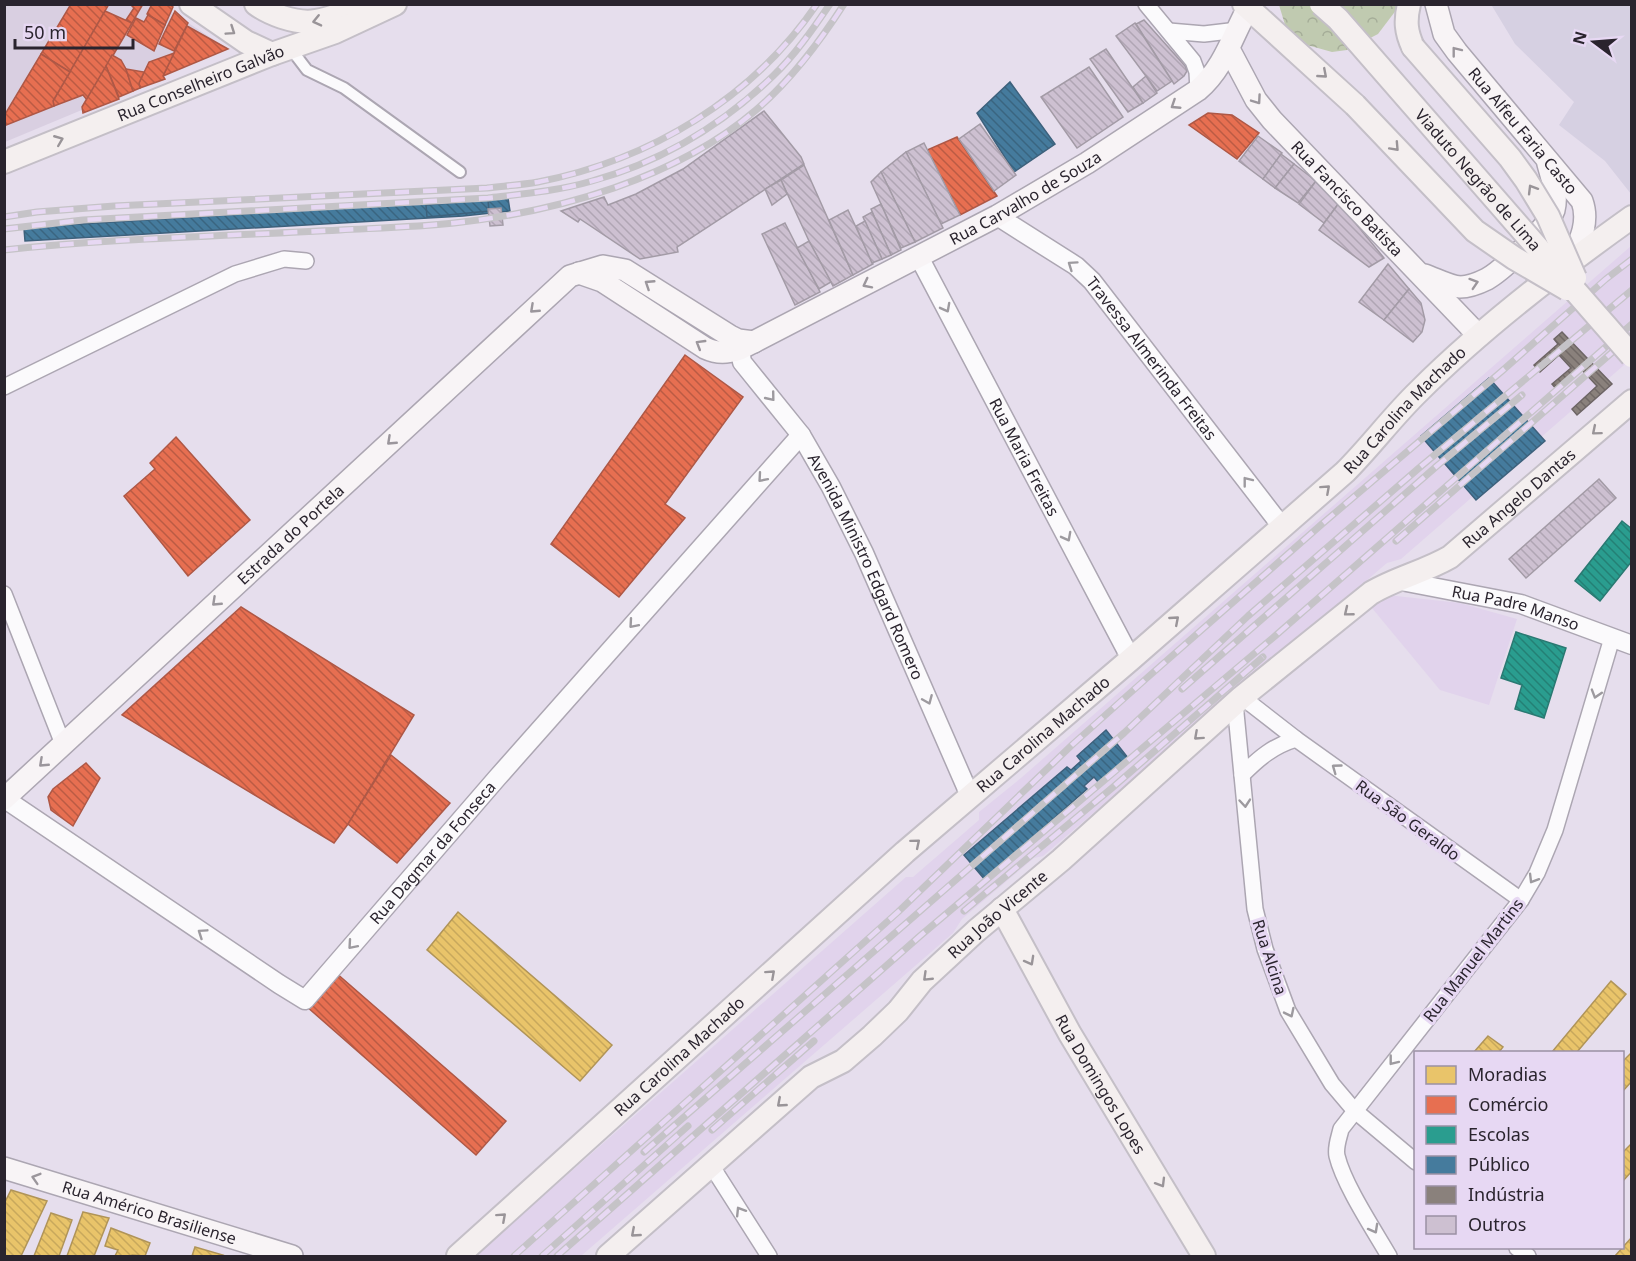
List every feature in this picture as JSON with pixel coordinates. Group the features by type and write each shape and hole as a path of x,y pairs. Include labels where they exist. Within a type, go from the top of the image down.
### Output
{"main road":[{"path":"191,4 246,42 282,51"},
{"path":"256,4 271,14 295,22 307,23 355,10 395,4"},
{"name":"Rua Conselheiro Galvão","path":"4,162 335,32 395,4"},
{"name":"Viaduto Negrão de Lima","path":"1321,4 1338,19 1584,298 1632,356"},
{"path":"1409,4 1406,24 1413,47 1510,158 1526,180 1548,216 1584,298"},
{"name":"Rua Alfeu Faria Casto","path":"1436,4 1444,34 1450,43 1574,190 1585,210 1585,227 1570,263"},
{"path":"1247,6 1355,105 1475,231 1514,258 1584,298"},
{"name":"Rua Carvalho de Souza","path":"747,346 997,216 1087,162 1198,90 1213,75 1234,39 1247,6"},
{"name":"Rua Fancisco Batista","path":"1234,39 1256,100 1272,120 1479,336"},
{"path":"1419,272 1459,287 1479,283 1500,270 1547,223 1554,210 1555,190 1547,160"},
{"name":"Rua Carolina Machado","path":"458,1257 905,852 1283,528 1345,472 1418,392 1479,336 1632,217"},
{"name":"Estrada do Portela","path":"5,799 570,276 603,266 625,270 747,346"},
{"name":"Rua Angelo Dantas","path":"1396,580 1449,557 1632,401"},
{"name":"Rua João Vicente","path":"608,1257 811,1077 843,1061 872,1036 898,1011 922,981 1061,860 1238,700 1371,593 1396,580"},
{"name":"Rua Domingos Lopes","path":"1002,909 1070,1035 1204,1257"},
{"name":"Rua Américo Brasiliense","path":"4,1168 292,1257"}],"street":[{"path":"1146,4 1193,61 1197,72 1198,90"},
{"path":"1169,31 1234,39"},
{"path":"282,51 307,70 344,88 460,172"},
{"name":"Travessa Almerinda Freitas","path":"997,216 1076,266 1092,281 1283,528"},
{"name":"Rua Maria Freitas","path":"919,257 1131,659"},
{"path":"4,387 235,274 284,259 306,261"},
{"name":"Avenida Ministro Edgard Romero","path":"747,346 742,362 801,435 831,487 864,553 970,796"},
{"name":"Rua Dagmar da Fonseca","path":"5,799 305,1000 491,784 801,435"},
{"name":"Rua Padre Manso","path":"1396,580 1521,604 1632,645"},
{"path":"4,594 63,744"},
{"name":"Rua Manuel Martins","path":"1389,1257 1343,1174 1337,1155 1341,1129 1521,900 1537,873 1552,840 1612,638"},
{"name":"Rua São Geraldo","path":"1238,700 1521,900"},
{"name":"Rua Alcina","path":"1238,700 1242,774 1255,909 1265,949 1288,1011 1332,1084 1354,1110 1414,1160"},
{"path":"1242,774 1270,749 1296,739"},
{"path":"711,1164 769,1257"}],"shaded area":[{"path":"1494,4 1631,5 1631,194 1605,161 1559,125 1574,102 1515,44 1492,6"},
{"path":"5,5 161,5 228,49 5,142"},
{"path":"1631,246 1631,359 1401,559 1387,563 1043,856 1034,858 962,919 953,933 581,1256 475,1256 906,877 913,877 979,820 979,812 1021,778"},
{"path":"1387,595 1460,603 1517,619 1489,705 1440,690 1372,608"}],"green space":[{"path":"1279,5 1400,5 1378,34 1347,50 1332,52 1294,39 1286,28"}],"building: Moradias":[{"path":"458,912 612,1045 580,1081 427,950"},
{"path":"1611,981 1626,994 1578,1051 1553,1051"},
{"path":"1488,1036 1503,1047 1500,1051 1475,1051"},
{"path":"1632,1052 1632,1081 1624,1090 1624,1060"},
{"path":"1632,1143 1632,1171 1624,1180 1624,1151"},
{"path":"11,1190 47,1201 21,1256 4,1256 4,1204"},
{"path":"83,1212 109,1218 94,1256 67,1256"},
{"path":"51,1213 72,1220 59,1256 34,1256"},
{"path":"111,1228 150,1243 145,1256 115,1256 118,1250 105,1246"},
{"path":"1632,1237 1632,1256 1615,1256 1624,1249"},
{"path":"195,1247 223,1255 192,1256"}],"building: Comércio":[{"path":"71,4 109,4 70,72 41,54"},
{"path":"133,4 143,4 132,23 126,20 134,8"},
{"path":"152,4 170,4 173,7 165,25 147,14"},
{"path":"105,11 132,23 87,100 83,95 54,106 53,101"},
{"path":"175,11 188,23 174,51 159,44"},
{"path":"148,15 165,25 154,51 127,35 136,18 144,22"},
{"path":"187,26 228,49 163,76 174,53"},
{"path":"174,53 163,76 165,79 140,88 139,83 149,62"},
{"path":"41,54 70,72 53,101 54,106 4,126 4,116"},
{"path":"112,55 121,60 133,91 119,97 106,66"},
{"path":"106,66 119,99 83,113 82,107"},
{"path":"126,69 144,72 139,83 140,88 133,91"},
{"path":"1208,113 1232,115 1259,133 1237,159 1189,125"},
{"path":"957,137 997,196 960,215 927,150"},
{"path":"685,355 743,397 665,504 685,518 619,597 551,544"},
{"path":"176,437 250,520 188,576 124,496 155,469 150,463"},
{"path":"241,607 414,715 348,824 334,843 122,715"},
{"path":"391,755 450,803 397,863 348,824"},
{"path":"86,763 100,778 73,826 51,810 48,797 53,789"},
{"path":"335,972 506,1121 476,1155 306,1006"}],"building: Escolas":[{"path":"1622,521 1632,529 1632,561 1600,601 1575,581"},
{"path":"1516,632 1566,648 1544,718 1515,709 1522,685 1501,678"}],"building: Público":[{"path":"1010,82 1055,144 1014,172 977,113"},
{"path":"508,198 510,211 463,216 25,241 24,229 64,225"},
{"path":"488,200 489,211 427,217 426,205"},
{"path":"1489,378 1545,441 1476,500 1421,436"},
{"path":"1106,730 1128,758 1099,783 1094,777 1084,786 1087,789 985,880 964,855 1067,767 1071,770 1081,761 1077,756"}],"building: Indústria":[{"path":"1562,332 1612,384 1577,415 1572,409 1597,386 1582,370 1558,391 1552,384 1571,368 1559,355 1540,372 1534,365 1558,344 1554,339"}],"building: Outros":[{"path":"1144,20 1185,66 1187,71 1184,76 1174,84 1136,24"},
{"path":"1135,23 1172,81 1157,91 1116,36"},
{"path":"1106,49 1143,103 1128,112 1090,59"},
{"path":"1089,67 1123,117 1077,148 1041,97"},
{"path":"1146,76 1157,93 1143,103 1133,87"},
{"path":"764,111 801,157 804,164 677,247 678,252 640,259 580,219 578,222 561,211 604,197 608,205 636,194 683,169"},
{"path":"980,124 1016,175 994,191 959,139"},
{"path":"1258,136 1282,153 1263,179 1239,161"},
{"path":"924,143 960,215 941,224 906,152"},
{"path":"906,152 943,228 915,242 881,172"},
{"path":"1281,154 1294,164 1275,188 1263,179"},
{"path":"1294,164 1316,181 1298,203 1275,188"},
{"path":"804,165 853,275 833,286 781,180"},
{"path":"881,172 915,242 901,248 871,182"},
{"path":"781,180 787,194 772,205 765,189"},
{"path":"1316,181 1339,203 1324,223 1299,204"},
{"path":"1339,203 1384,258 1369,267 1319,230"},
{"path":"881,204 901,250 891,255 871,209"},
{"path":"501,208 503,225 490,226 488,209"},
{"path":"848,210 873,264 853,275 829,220"},
{"path":"872,212 891,255 882,259 863,217"},
{"path":"865,221 882,259 872,263 856,226"},
{"path":"785,223 820,292 795,305 762,234"},
{"path":"809,241 831,282 819,289 797,248"},
{"path":"1388,264 1409,289 1384,320 1359,302"},
{"path":"1409,289 1421,303 1425,320 1422,332 1413,342 1384,320"},
{"path":"1599,479 1616,498 1526,578 1509,559"}],"railway":[{"path":"4,217 114,206 487,188 538,182 579,172 620,158 658,141 695,120 730,96 762,69 791,38 817,4"},
{"path":"4,229 83,220 488,198 553,190 592,181 666,152 689,140 733,110 781,68 830,4"},
{"path":"4,250 130,240 440,224 493,218 574,200 653,173 725,134 756,110 793,74 844,4"},
{"path":"514,1256 898,912 1073,744 1148,677 1322,524 1632,259"},
{"path":"644,1152 1124,733 1248,616 1419,468 1632,290"},
{"path":"557,1256 920,936 1275,636 1632,324"},
{"path":"1396,541 1632,335"},
{"path":"1182,689 1438,465 1522,395"},
{"path":"964,911 1112,788 1263,657"},
{"path":"712,1130 814,1041"},
{"path":"542,1256 688,1126"}]}
